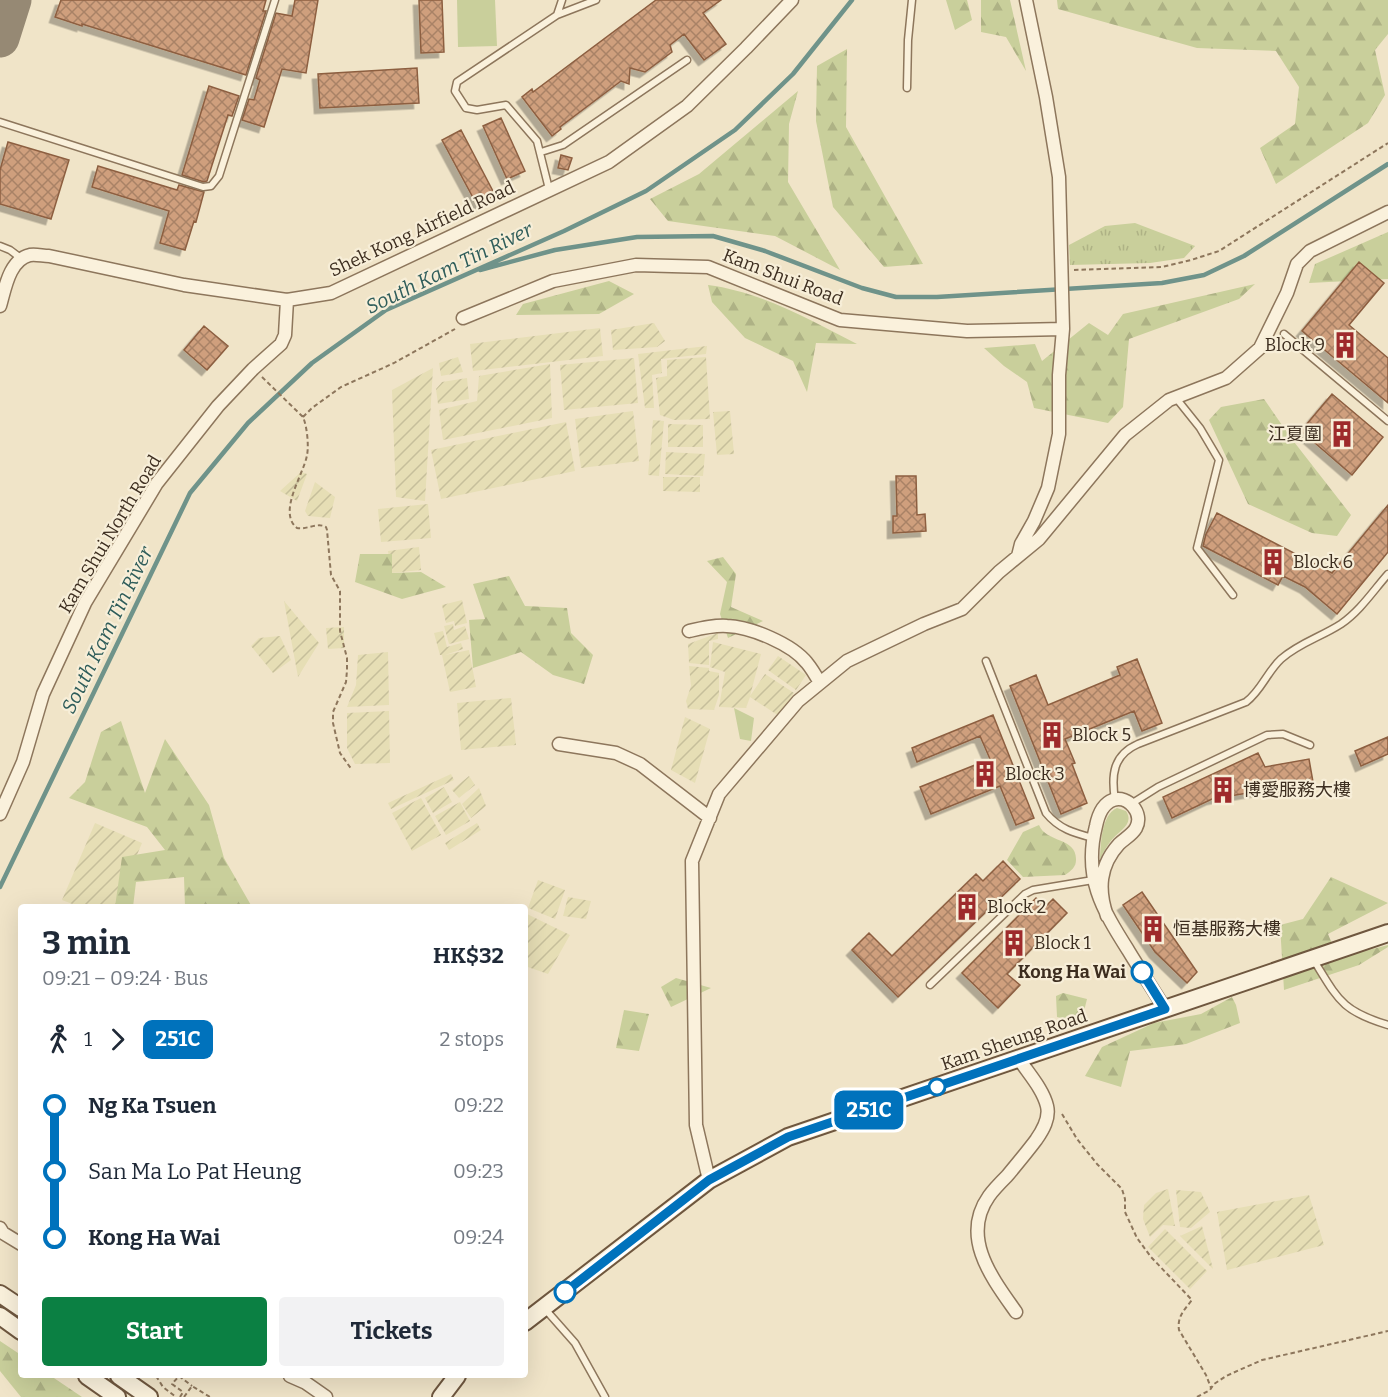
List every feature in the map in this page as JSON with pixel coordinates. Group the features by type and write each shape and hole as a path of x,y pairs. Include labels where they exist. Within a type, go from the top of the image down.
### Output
{"main road":[{"name":"Kam Sheung Road","path":"528,1320 709,1180 788,1137 1388,933"},
{"path":"0,1294 18,1306"},
{"path":"0,1316 18,1329"},
{"path":"90,1378 117,1397"},
{"path":"122,1378 149,1397"},
{"path":"441,1397 455,1378"}],"street":[{"name":"Shek Kong Airfield Road","path":"22,258 31,255 49,256 184,285 287,300 331,292 609,162 687,106 792,0"},
{"path":"1017,557 1048,488 1059,434 1059,375 1063,329 1059,177 1046,97 1026,0"},
{"path":"709,1180 696,1125 692,861 719,794 798,701 847,661 924,624 962,609 1039,539 1125,435 1169,400 1226,378 1260,348 1287,293 1297,264 1310,251 1388,212"},
{"path":"0,306 11,270 22,258"},
{"name":"Kam Shui Road","path":"463,318 553,281 636,265 708,267 840,320 967,331 1063,329"},
{"name":"Kam Shui North Road","path":"0,814 23,762 44,694 86,603 158,483 218,406 281,344 284,339 287,300"},
{"path":"689,631 728,626 751,630 790,648 807,662 820,683"},
{"path":"559,744 616,753 640,764 710,818"},
{"path":"1107,916 1101,898 1101,881 1112,854 1136,828 1138,820 1136,811 1124,800 1107,803 1101,810 1093,838 1091,863 1093,880 1107,916 1165,1009"},
{"path":"1016,1312 988,1272 976,1230 981,1210 989,1196 1031,1146 1046,1123 1047,1105 1019,1059"},
{"path":"0,1228 3,1233 18,1242"},
{"path":"295,1378 326,1397"}],"lane":[{"path":"0,122 203,187 212,186 219,177 274,0"},
{"path":"556,15 562,0"},
{"path":"549,189 537,141 506,105 477,110 466,108 455,91 457,82 556,15 596,0"},
{"path":"907,88 912,0"},
{"path":"541,152 562,144 687,60"},
{"path":"0,246 22,258"},
{"path":"1284,334 1388,421"},
{"path":"1176,397 1200,428 1219,460 1197,548 1233,595"},
{"path":"1115,800 1113,770 1125,751 1246,702 1253,697 1270,670 1280,660 1303,643 1328,632 1348,619 1388,574"},
{"path":"986,662 1046,813 1058,826 1093,838"},
{"path":"1131,804 1158,787 1267,735 1283,734 1310,746"},
{"path":"930,985 1025,894 1034,890 1093,880"},
{"path":"1312,959 1342,1004 1359,1015 1388,1025"},
{"path":"544,1308 575,1343 605,1397"}],"path":[{"path":"1062,265 1162,267 1219,250 1388,142"},
{"path":"303,417 341,387 394,363 454,330 463,318"},
{"path":"254,369 303,417 306,424 308,448 305,464 291,499 291,519 297,528 321,525 327,530 331,575 340,595 340,631 347,658 346,682 336,703 333,723 339,753 352,770"},
{"path":"1047,1105 1057,1108 1097,1164 1122,1189 1125,1212 1137,1238 1151,1257 1192,1300 1180,1315 1179,1330 1206,1375 1211,1388"},
{"path":"1197,1397 1226,1376 1263,1360 1388,1331"},
{"path":"157,1378 163,1387 180,1397"},
{"path":"176,1378 172,1384 183,1392 180,1397"},
{"path":"181,1378 210,1397"},
{"path":"180,1397 192,1386"}],"shaded area":[{"path":"654,323 665,341 657,347 613,350 611,330"},
{"path":"600,328 603,356 473,371 470,344"},
{"path":"707,346 706,354 661,359 662,373 652,375 654,408 645,408 638,354"},
{"path":"458,357 463,372 441,376 439,363"},
{"path":"706,357 710,419 674,420 660,415 656,378 667,376 667,360"},
{"path":"634,358 638,403 564,410 560,365"},
{"path":"550,364 552,418 443,440 439,410 477,401 479,376"},
{"path":"433,368 425,501 396,497 392,390"},
{"path":"467,378 469,399 438,404 436,389 442,382"},
{"path":"633,411 639,461 581,468 575,419"},
{"path":"730,411 734,454 717,455 713,412"},
{"path":"653,420 664,421 659,476 648,475"},
{"path":"566,422 575,471 441,499 431,450"},
{"path":"668,424 703,425 703,447 668,447"},
{"path":"666,452 705,454 703,476 665,474"},
{"path":"301,472 307,474 297,501 280,491"},
{"path":"663,477 700,477 700,492 663,491"},
{"path":"315,482 335,497 330,518 308,516 305,511"},
{"path":"428,504 431,538 381,542 378,509"},
{"path":"419,547 421,570 391,573 388,551"},
{"path":"462,600 467,623 455,626 454,621 446,623 442,605"},
{"path":"284,601 319,643 298,677"},
{"path":"453,624 454,630 465,626 469,639 449,644 444,626"},
{"path":"344,627 344,648 328,649 326,628"},
{"path":"443,631 447,647 461,643 463,649 445,655 469,650 476,687 450,692 442,655 440,655 434,633"},
{"path":"718,633 718,639 709,641 709,665 689,663 688,644"},
{"path":"280,636 291,660 273,673 251,646 259,638"},
{"path":"713,642 761,654 750,696 765,674 794,693 779,716 750,697 746,708 719,707 725,672 710,667"},
{"path":"388,652 389,705 347,707 356,685 358,655"},
{"path":"778,656 806,675 796,690 768,670"},
{"path":"689,666 709,668 709,671 719,673 719,695 714,710 688,709 686,701 691,686"},
{"path":"511,698 516,745 461,750 457,703"},
{"path":"389,711 390,763 355,764 347,748 347,713"},
{"path":"685,717 710,729 695,783 671,770"},
{"path":"451,774 454,780 391,809 388,803"},
{"path":"469,776 475,785 459,798 452,790"},
{"path":"444,787 452,802 433,813 425,798"},
{"path":"479,788 486,806 471,818 462,804"},
{"path":"421,798 441,835 412,851 392,813"},
{"path":"460,802 470,821 446,835 435,816"},
{"path":"95,823 142,843 116,904 72,904 62,900"},
{"path":"477,823 481,830 449,850 445,843"},
{"path":"538,880 565,890 555,919 528,908"},
{"path":"568,897 591,901 586,919 563,916"},
{"path":"528,914 570,935 548,974 528,967"},
{"path":"1168,1189 1175,1226 1163,1225 1150,1237 1143,1219 1144,1205 1156,1193"},
{"path":"1176,1190 1201,1192 1210,1212 1191,1228 1180,1227"},
{"path":"1309,1195 1324,1245 1227,1270 1217,1212"},
{"path":"1202,1226 1213,1269 1180,1236"},
{"path":"1165,1229 1207,1271 1190,1289 1148,1247"}],"green space":[{"path":"457,0 495,0 497,46 458,47"},
{"path":"946,0 967,0 972,20 955,30"},
{"path":"981,0 1010,0 1026,71 1006,37 981,32"},
{"path":"1057,0 1388,0 1388,34 1375,50 1385,95 1368,123 1276,184 1260,148 1295,124 1299,87 1276,51 1197,48 1058,9"},
{"path":"847,49 846,127 923,264 884,267 833,207 816,121 817,66"},
{"path":"798,91 789,124 788,182 840,270 775,236 668,221 650,199 699,174"},
{"path":"1135,223 1195,246 1184,258 1150,263 1070,265 1069,245 1105,226"},
{"path":"1388,232 1388,279 1309,283 1315,264"},
{"path":"609,281 634,294 599,314 516,315 523,304"},
{"path":"1255,284 1239,299 1129,339 1123,407 1108,423 1034,408 1027,382 984,348 1035,344 1042,361 1089,323 1108,335 1123,314"},
{"path":"708,285 766,300 857,344 816,343 807,392 793,361 745,338 712,302"},
{"path":"1264,399 1351,515 1337,536 1312,533 1248,504 1209,420 1221,407"},
{"path":"360,554 392,554 392,573 421,572 446,587 402,599 355,582"},
{"path":"723,557 736,574 731,607 763,621 728,638 720,614 727,582 707,561"},
{"path":"509,576 525,606 567,608 571,633 593,655 584,684 553,675 521,652 473,668 469,620 485,619 473,584"},
{"path":"734,708 754,718 751,741 740,739"},
{"path":"121,721 145,793 165,739 209,805 224,858 250,904 185,904 184,877 136,882 133,904 115,904 122,857 165,850 147,827 69,798 85,782 101,732"},
{"path":"1117,808 1126,811 1127,824 1113,838 1100,859 1105,823"},
{"path":"1039,825 1048,835 1072,847 1075,853 1075,865 1065,875 1023,877 1007,860 1023,832"},
{"path":"1331,877 1388,903 1328,934 1338,958 1388,945 1388,947 1359,965 1284,990 1280,925 1303,919"},
{"path":"676,978 711,988 671,1007 661,987"},
{"path":"1063,993 1087,999 1081,1023 1057,1017 1056,996"},
{"path":"1232,997 1240,1023 1186,1044 1130,1051 1121,1087 1085,1076 1102,1047 1154,1023 1201,1014"},
{"path":"624,1010 649,1014 639,1051 616,1048"},
{"path":"0,1341 18,1353 18,1378 54,1378 82,1397 21,1397 0,1371"}],"building":[{"path":"61,0 266,0 263,11 266,11 246,75 55,17"},
{"path":"295,0 318,0 306,73 282,69 264,127 242,120 249,99 254,100 260,80 256,78 276,13 292,16"},
{"path":"419,0 442,0 444,52 421,53"},
{"path":"656,0 721,0 703,13 726,44 704,60 684,34 670,45 672,52 645,72 630,68 629,84 621,81 560,127 561,129 552,136 522,97 532,89 533,92"},
{"path":"417,68 419,103 320,108 318,74"},
{"path":"209,86 239,96 232,116 228,115 207,181 204,182 182,175"},
{"path":"501,118 525,171 507,179 483,126"},
{"path":"461,130 495,195 477,205 442,140"},
{"path":"8,142 69,160 51,219 0,204 0,170"},
{"path":"561,155 572,158 568,170 558,168"},
{"path":"98,166 177,190 179,185 204,192 185,250 160,243 169,211 92,187"},
{"name":"Block 9","path":"1359,262 1384,283 1349,325 1388,358 1388,403 1302,331"},
{"path":"204,326 228,346 207,370 184,350"},
{"name":"江夏圍","path":"1332,394 1383,437 1352,475 1301,431"},
{"path":"896,476 916,476 917,515 925,514 926,531 893,533 893,516 897,516"},
{"name":"Block 6","path":"1388,505 1388,552 1337,614 1305,587 1283,576 1278,585 1203,546 1206,534 1217,513 1332,573"},
{"name":"Block 5","path":"1137,659 1162,723 1142,731 1134,711 1065,739 1087,803 1061,814 1010,686 1036,675 1048,705 1120,675 1117,667"},
{"name":"Block 3","path":"993,715 1034,818 1016,825 1000,786 931,814 920,787 990,759 980,736 917,762 912,748"},
{"path":"1388,737 1388,754 1361,766 1355,751"},
{"name":"博愛服務大樓","path":"1258,753 1265,767 1309,759 1313,782 1212,799 1172,818 1163,797"},
{"name":"Block 2","path":"1003,861 1020,879 898,997 852,950 869,933 892,956 976,874 983,881"},
{"name":"恒基服務大樓","path":"1142,892 1197,972 1187,983 1155,952 1123,905"},
{"name":"Block 1","path":"1036,898 1045,907 1053,899 1067,913 1007,974 1020,985 998,1008 962,973"}],"waterway":[{"name":"South Kam Tin River","path":"0,887 190,493 248,423 312,363 386,310 564,231 646,191 735,130 793,74 852,0"},
{"path":"480,270 555,250 637,237 713,236 765,251 862,288 896,297 937,297 1162,283 1204,275 1244,256 1388,164"}],"taxiway":[{"path":"0,38 12,0"}],"bus line":[{"name":"251C","path":"565,1292 709,1180 788,1137 1165,1009 1142,972"}],"place":[{"name":"Block 9","path":"1345,345"},
{"name":"江夏圍","path":"1342,434"},
{"name":"Block 6","path":"1273,562"},
{"name":"Block 5","path":"1052,735"},
{"name":"Block 3","path":"985,774"},
{"name":"博愛服務大樓","path":"1223,790"},
{"name":"Block 2","path":"967,907"},
{"name":"恒基服務大樓","path":"1153,929"},
{"name":"Block 1","path":"1014,943"},
{"name":"Kong Ha Wai","path":"1142,972"}]}
